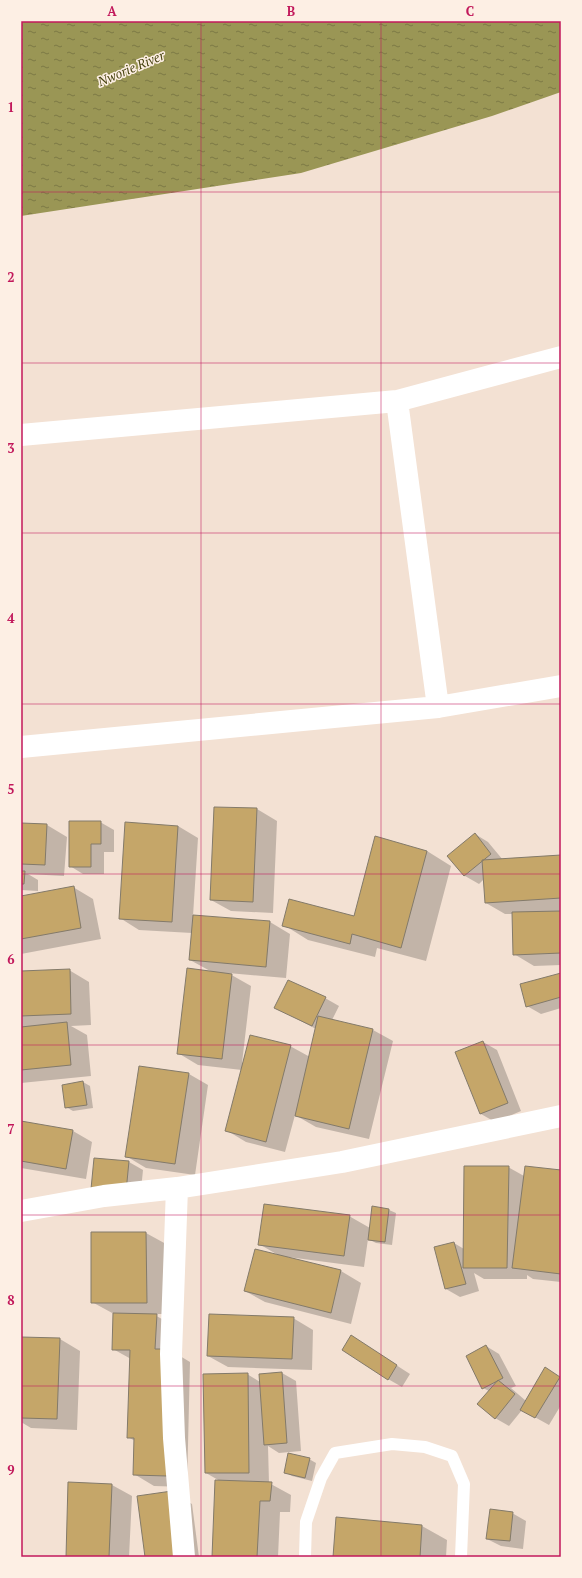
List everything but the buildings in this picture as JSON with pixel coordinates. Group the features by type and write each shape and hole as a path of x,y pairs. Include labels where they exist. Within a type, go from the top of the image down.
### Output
{"street":[{"path":"21,435 398,401 561,357"},
{"path":"398,401 438,707"},
{"path":"21,747 438,707 561,686"},
{"path":"21,1212 104,1196 177,1188 342,1162 561,1116"},
{"path":"177,1188 171,1354 174,1438 184,1557"}],"lane":[{"path":"305,1557 306,1522 321,1478 335,1452 392,1444 425,1447 452,1456 464,1484 461,1557"}],"water":[{"name":"Nworie River","path":"21,21 561,21 561,92 492,116 301,173 21,216"}]}
